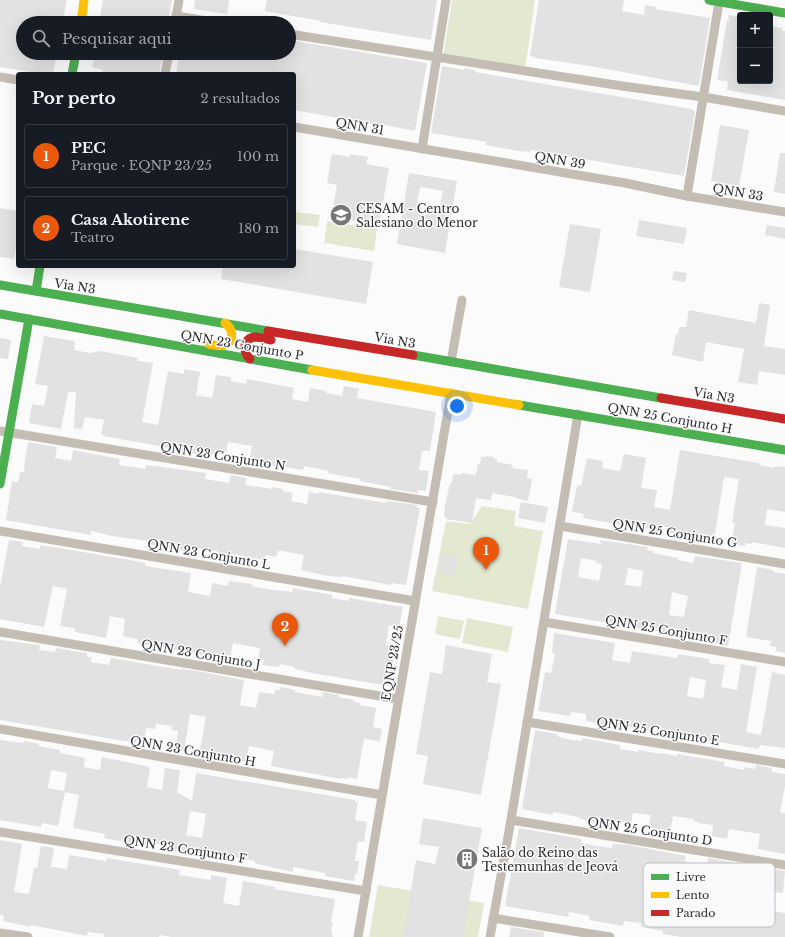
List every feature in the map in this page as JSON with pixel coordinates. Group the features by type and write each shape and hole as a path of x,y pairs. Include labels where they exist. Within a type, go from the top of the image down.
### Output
{"main road":[{"path":"82,16 84,0"},
{"path":"709,0 785,13"},
{"path":"72,72 75,60"},
{"path":"36,291 40,268"},
{"name":"Via N3","path":"0,286 785,419"},
{"name":"QNN 23 Conjunto P","path":"0,314 451,393"},
{"path":"0,484 5,432 29,319"},
{"path":"98,332 156,335 221,346 228,344 232,338 231,330 225,323"},
{"path":"250,359 245,353 244,346 248,339 255,337 312,347 360,346"},
{"path":"451,393 578,414"},
{"name":"QNN 25 Conjunto H","path":"578,414 758,445"},
{"path":"758,445 785,445"},
{"path":"758,445 785,450"}],"street":[{"path":"176,16 179,0"},
{"path":"422,149 446,0"},
{"path":"687,196 720,2"},
{"path":"296,35 622,86 703,97 785,112"},
{"path":"165,72 168,60"},
{"path":"0,77 16,80"},
{"name":"QNN 31","path":"296,127 422,149"},
{"name":"QNN 39","path":"422,149 625,183 687,196"},
{"name":"QNN 33","path":"687,196 785,212"},
{"path":"451,362 462,300"},
{"name":"EQNP 23/25","path":"358,937 451,393"},
{"path":"490,937 511,820 578,414"},
{"name":"QNN 23 Conjunto N","path":"5,432 432,502"},
{"name":"QNN 25 Conjunto G","path":"560,526 785,564"},
{"name":"QNN 23 Conjunto L","path":"0,531 415,601"},
{"name":"QNN 25 Conjunto F","path":"544,622 785,662"},
{"name":"QNN 23 Conjunto J","path":"0,632 398,699"},
{"name":"QNN 25 Conjunto E","path":"527,722 785,764"},
{"name":"QNN 23 Conjunto H","path":"0,729 382,795"},
{"name":"QNN 25 Conjunto D","path":"511,820 773,863"},
{"name":"QNN 23 Conjunto F","path":"0,832 366,891"},
{"name":"QNN 25 Conjunto D","path":"775,863 785,865"},
{"path":"493,918 610,937"},
{"path":"0,932 28,937"}],"green space":[{"path":"452,0 535,0 525,70 443,56"},
{"path":"296,212 320,215 318,227 296,224"},
{"path":"327,221 377,229 374,251 324,243"},
{"path":"482,506 516,511 514,526 543,531 528,609 432,591 446,521 470,524"},
{"path":"438,616 464,621 460,639 435,634"},
{"path":"467,618 513,627 508,652 462,643"},
{"path":"378,885 484,903 478,937 369,937"}],"building":[{"path":"0,0 67,0 64,16 16,16 16,60 56,60 53,72 30,72 0,67"},
{"path":"103,0 172,0 169,16 100,16"},
{"path":"195,0 229,0 227,14 194,9"},
{"path":"267,0 437,0 431,40 320,22 265,11"},
{"path":"539,0 624,0 622,11 644,15 645,5 656,7 656,9 710,18 699,86 530,56"},
{"path":"728,15 737,16 737,84 773,84 773,26 782,28 782,31 785,31 785,100 727,90 728,81 717,80 727,20 729,21"},
{"path":"296,41 427,63 415,131 296,110 296,72 176,72 178,60 296,60"},
{"path":"94,60 162,60 159,72 102,72 103,70 92,67"},
{"path":"442,66 464,70 465,68 476,70 475,72 692,109 695,112 684,176 530,150 530,152 519,151 485,145 487,142 431,133"},
{"path":"720,125 749,130 739,186 711,181"},
{"path":"780,153 785,153 785,194 774,192"},
{"path":"332,154 350,157 350,154 368,157 366,164 389,168 379,225 342,219 335,215 333,208 337,185 327,183"},
{"path":"409,173 457,181 445,253 397,244","holes":["420,187 443,191 438,214 416,210"]},
{"path":"0,208 16,211 16,248 14,259 0,257"},
{"path":"639,220 687,228 684,244 636,236"},
{"path":"570,224 601,229 590,292 559,287"},
{"path":"767,225 785,228 785,239 765,235"},
{"path":"296,249 373,262 366,304 221,279 223,268 296,268"},
{"path":"674,271 687,273 685,282 672,280"},
{"path":"759,303 770,305 764,346 785,349 785,375 759,371 757,385 738,382 744,349 706,342 703,362 672,355 676,334 678,335 679,327 686,327 689,310 756,323"},
{"path":"44,336 75,341 74,350 90,353 100,351 138,358 137,361 153,363 142,422 158,425 168,371 184,374 184,369 200,372 196,395 212,398 216,375 231,377 231,381 246,384 247,379 294,388 292,399 308,402 310,388 342,396 344,386 359,389 357,398 436,412 430,451 422,451 419,470 429,471 426,491 418,490 418,493 390,489 391,487 360,481 360,479 332,474 328,473 329,471 304,466 303,470 249,462 252,446 228,442 226,452 222,451 222,454 219,453 218,456 202,453 202,455 103,436 103,434 101,434 104,420 85,417 82,429 74,428 76,392 68,392 61,429 29,423 32,404 44,406 48,386 35,384"},
{"path":"0,338 11,340 8,359 0,358"},
{"path":"28,442 57,447 55,458 71,461 73,450 120,459 119,465 145,469 146,465 206,473 205,479 229,483 231,475 247,478 245,485 283,489 283,491 293,493 291,501 307,504 309,492 318,494 318,492 386,503 387,501 417,505 417,508 420,508 406,585 391,583 390,585 343,576 328,576 301,570 304,555 283,551 278,551 276,557 265,555 265,560 233,554 233,559 217,556 218,551 196,548 195,553 147,544 148,541 112,536 91,531 91,535 6,520 12,481 18,482 20,472 25,472 24,467"},
{"path":"680,450 759,463 759,465 774,468 774,466 785,467 785,512 767,509 765,525 785,528 785,548 752,542 752,544 745,543 745,546 731,544 735,523 732,523 739,479 724,477 714,540 666,532 667,527 651,524 650,529 583,518 584,514 572,512 577,485 581,486 587,458 603,461 602,468 620,471 624,454 646,458 641,488 657,490 654,507 670,510"},
{"path":"481,457 494,457 494,459 497,459 497,462 513,465 512,468 528,470 527,478 532,479 528,501 492,493 491,500 476,498 472,523 446,519 444,515 445,506 450,483 452,483 453,474 461,475 461,473 476,475 478,463 480,464"},
{"path":"521,502 548,507 545,523 518,518"},
{"path":"568,539 601,544 600,540 648,547 647,550 653,551 653,553 678,558 678,560 693,563 695,556 742,563 728,646 712,643 713,638 697,635 697,638 555,614","holes":["581,558 597,561 596,563 602,564 599,581 578,577","628,568 643,571 641,587 625,585","672,592 688,596 684,617 669,615"]},
{"path":"9,540 23,542 22,546 40,549 40,545 72,550 145,563 145,566 191,573 188,592 210,596 212,583 228,586 229,581 252,584 252,586 273,590 292,592 293,588 333,595 332,598 349,601 349,598 403,607 399,627 389,625 386,645 396,647 389,686 312,673 280,664 279,667 263,665 264,660 258,659 260,648 233,643 230,660 137,643 138,639 123,636 125,619 110,616 106,638 75,632 75,628 60,626 67,589 53,586 44,627 0,619 0,587"},
{"path":"441,554 458,557 454,576 438,573"},
{"path":"757,567 785,574 785,653 776,651 776,647 770,646 771,641 746,637"},
{"path":"554,633 615,643 612,660 630,663 632,651 677,658 678,654 709,659 709,663 725,665 721,687 737,690 741,664 757,667 746,732 761,735 772,672 785,675 785,748 760,745 759,749 673,734 674,731 650,727 649,730 617,725 617,727 586,721 586,714 571,712 570,716 538,711 545,672 551,673 555,654 552,653","holes":["690,677 706,680 703,699 687,696"]},
{"path":"0,640 40,645 39,650 55,652 56,648 87,653 87,657 92,657 91,662 109,665 111,658 181,670 197,671 244,680 240,705 256,708 259,692 275,694 275,690 280,690 281,687 295,690 295,692 322,697 323,692 339,695 339,697 354,700 354,702 360,703 360,705 376,708 373,727 382,729 380,741 364,739 357,779 349,777 349,779 341,779 271,766 274,751 249,746 246,762 208,756 209,751 200,749 206,717 190,714 184,751 175,750 178,731 171,730 172,726 156,724 155,729 146,728 144,741 137,740 136,743 0,720"},
{"path":"446,645 492,654 487,682 501,684 481,795 423,784 428,756 416,754 430,672 442,674"},
{"path":"535,730 557,734 557,736 566,739 582,741 582,738 620,745 620,749 638,752 638,750 677,756 677,754 725,762 724,766 744,770 745,767 755,769 756,765 772,768 772,772 785,774 785,786 780,812 785,813 785,854 758,849 760,834 729,829 727,839 712,836 713,825 698,823 693,821 694,819 673,816 670,832 648,827 651,815 633,813 631,823 617,821 616,826 553,812 553,815 522,809"},
{"path":"0,740 23,743 24,741 39,744 38,746 60,750 60,753 85,758 84,767 100,770 102,757 150,767 147,787 162,790 165,768 180,770 177,792 192,801 196,773 355,800 355,802 358,802 355,820 367,822 364,842 358,841 355,861 359,861 357,874 355,873 354,881 325,876 325,873 293,867 293,872 257,864 255,861 215,854 215,858 203,856 203,853 183,850 183,852 167,850 167,846 152,843 152,846 104,838 105,834 73,828 79,795 65,792 58,826 42,823 41,827 0,820","holes":["51,770 67,773 64,791 48,788","190,811 206,814 202,838 186,835"]},
{"path":"423,818 482,828 463,937 403,937 416,860 435,864 439,847 419,844"},
{"path":"519,828 582,839 581,843 596,846 612,848 613,844 629,845 686,856 685,862 691,863 643,863 643,927 775,927 775,912 785,913 785,937 682,937 663,934 663,931 641,927 641,923 624,921 623,926 589,920 590,916 569,912 568,917 505,906"},
{"path":"0,840 22,844 14,892 29,894 34,868 37,868 41,846 54,848 51,867 67,869 69,855 106,861 107,858 180,870 179,875 211,880 211,875 227,878 223,903 239,906 243,881 275,887 274,889 335,899 331,923 333,923 331,930 333,937 172,937 160,935 159,937 104,937 104,934 88,932 87,936 3,921 4,916 0,915"},
{"path":"708,858 738,863 707,863"},
{"path":"775,869 785,871 783,893 775,892"},
{"path":"511,927 544,932 544,937 509,937"}],"traffic: fast":[{"path":"709,0 785,13"},
{"path":"72,72 75,60"},
{"path":"36,291 40,268"},
{"path":"0,285 268,331"},
{"path":"0,314 312,370"},
{"path":"0,484 29,319"},
{"path":"413,355 661,398"},
{"path":"519,405 785,450"}],"traffic: slow":[{"path":"82,16 84,0"},
{"path":"209,344 223,346 231,340 232,334 230,328 225,323"},
{"path":"312,370 519,405"}],"traffic: jam":[{"path":"268,331 413,355"},
{"path":"250,359 245,349 248,340 255,337 271,340"},
{"path":"661,398 785,419"}],"place":[{"name":"CESAM - Centro Salesiano do Menor","path":"341,215"},
{"name":"PEC","path":"486,570"},
{"name":"Casa Akotirene","path":"285,646"},
{"name":"Salão do Reino das Testemunhas de Jeová","path":"467,859"}]}
